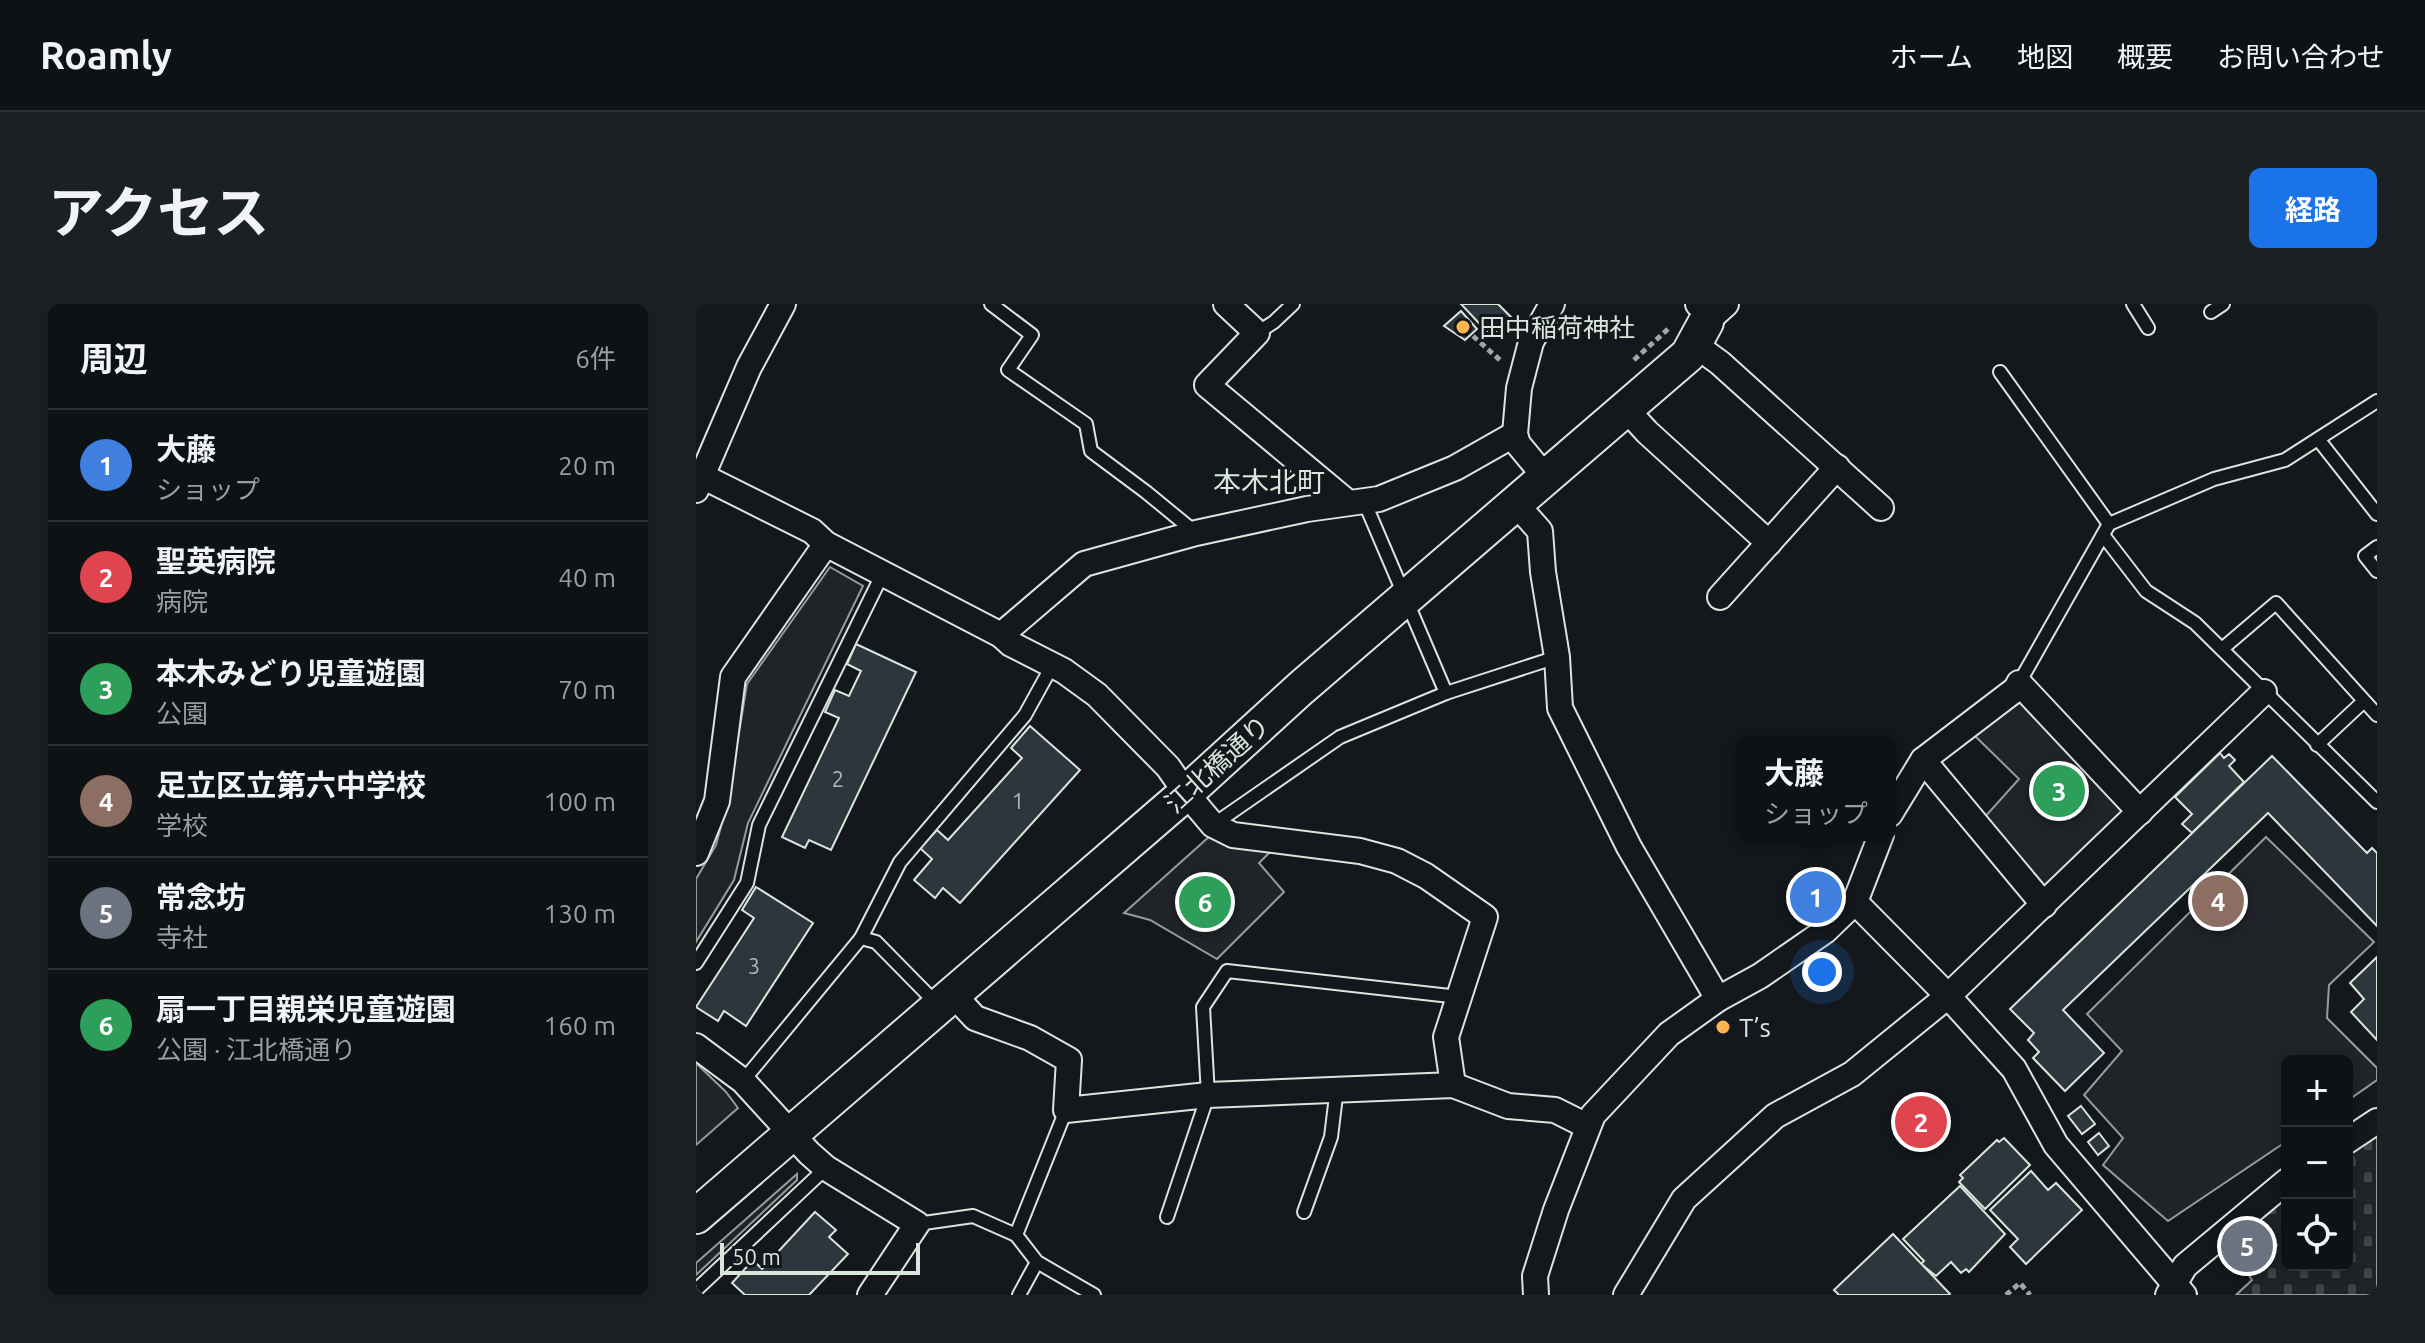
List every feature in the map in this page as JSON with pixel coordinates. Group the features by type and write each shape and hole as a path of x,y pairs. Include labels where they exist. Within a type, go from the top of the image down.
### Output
{"main road":[{"name":"江北橋通り","path":"696,1216 1688,355 1706,318"}],"street":[{"path":"783,304 749,367 698,480 812,531 826,544 1001,635 1097,695 1168,767 1213,825 1233,835 1360,851 1397,861 1426,876 1485,917 1446,1037 1453,1085"},
{"path":"1226,304 1257,333 1207,385 1355,501"},
{"path":"1546,478 1518,444 1515,434 1521,382 1531,342 1552,304"},
{"path":"1706,318 1720,363 1881,508"},
{"path":"1626,409 1647,432 1769,543"},
{"path":"1001,635 1084,564 1196,533 1355,501 1379,499 1455,468 1515,434"},
{"path":"1720,597 1837,467"},
{"path":"1516,504 1540,531 1543,572 1557,657 1560,708 1629,847 1718,999"},
{"path":"696,853 717,801 733,677 826,544"},
{"path":"1896,804 1923,760 2016,689 2019,683 2140,812"},
{"path":"1626,1295 1684,1199 1775,1116 1852,1074 1948,996 2264,692"},
{"path":"1923,760 2044,905"},
{"path":"1536,1295 1535,1276 1593,1115 1669,1034 1812,940 1855,902 1879,841"},
{"path":"1855,902 1948,996 2014,1069 2056,1145 2175,1291 2185,1266 2281,1186"},
{"path":"945,999 975,1018 1030,1038 1069,1060 1066,1110 1208,1095 1453,1085 1508,1106 1555,1110 1587,1126"},
{"path":"696,1046 743,1081 789,1133 826,1168 917,1224 870,1295"},
{"path":"2353,1137 2377,1121"}],"lane":[{"path":"991,304 1032,335 1008,370 1086,424 1091,451 1196,533"},
{"path":"1257,333 1293,304"},
{"path":"2133,304 2148,328"},
{"path":"2211,312 2223,304"},
{"path":"2000,372 2146,591 2195,623 2377,802"},
{"path":"2019,683 2106,530 2214,479 2285,460 2377,401"},
{"path":"2318,439 2377,514"},
{"path":"1355,501 1406,598 1446,693"},
{"path":"2377,547 2365,556 2377,571"},
{"path":"696,963 747,883 759,825 883,573"},
{"path":"2222,649 2276,603 2377,715"},
{"path":"1213,825 1340,737 1446,693 1557,657"},
{"path":"743,1081 861,938 900,862 1025,715 1052,666"},
{"path":"2317,745 2364,701"},
{"path":"861,938 876,942 945,999"},
{"path":"1167,1217 1208,1095 1203,1007 1227,971 1459,997"},
{"path":"1304,1212 1331,1137 1337,1088"},
{"path":"1016,1235 1066,1110"},
{"path":"696,1290 826,1168"},
{"path":"917,1224 973,1216 1016,1235 1037,1262 1094,1295"},
{"path":"1019,1295 1037,1262"}],"path":[{"path":"1473,336 1521,382"},
{"path":"2006,1295 2020,1283 2030,1295"}],"green space":[{"path":"830,567 863,586 748,823 734,880 696,942 696,879 716,845 728,800 747,684"},
{"path":"2011,703 2026,703 2122,803 2122,821 2049,889 2041,890 1983,819 2019,779 1971,732"},
{"path":"1210,836 1230,845 1270,852 1259,863 1284,892 1217,959 1150,920 1124,913"},
{"path":"2266,837 2374,942 2329,985 2327,1018 2377,1068 2377,1080 2353,1097 2353,1055 2281,1055 2281,1145 2168,1221 2103,1165 2123,1138 2084,1095 2122,1051 2087,1014"},
{"path":"696,1063 738,1108 696,1145"},
{"path":"2377,1135 2377,1295 2236,1295 2252,1280 2245,1269 2277,1245 2258,1218 2281,1202 2281,1271 2353,1271 2353,1152"},
{"path":"797,1174 797,1180 696,1275 696,1263"}],"building":[{"path":"1461,304 1498,304 1511,317 1491,336"},
{"path":"1461,311 1477,329 1465,340 1444,326"},
{"path":"856,644 916,672 831,850 809,840 805,848 782,837 839,718 825,712 835,690 849,696 861,671 847,664"},
{"path":"1030,726 1080,770 960,903 943,888 935,898 914,880 932,859 920,848 937,830 948,840 1022,758 1011,748"},
{"path":"2220,753 2224,758 2229,754 2235,760 2229,766 2244,782 2192,833 2182,824 2192,814 2175,797"},
{"path":"2272,756 2367,853 2372,848 2377,853 2377,926 2268,813 2063,1010 2104,1053 2065,1091 2033,1058 2039,1052 2028,1040 2034,1033 2010,1009"},
{"path":"756,887 813,923 746,1026 724,1011 718,1021 696,1007 754,918 742,910"},
{"path":"2377,957 2377,1040 2351,1012 2364,999 2350,983"},
{"path":"2081,1106 2095,1124 2082,1134 2068,1116"},
{"path":"2099,1133 2109,1146 2098,1155 2088,1142"},
{"path":"2004,1138 2030,1165 1985,1209 1959,1182 1963,1178 1960,1175 1997,1140 1999,1142"},
{"path":"2031,1171 2048,1190 2056,1183 2082,1210 2026,1264 2010,1247 2018,1239 1990,1210"},
{"path":"1960,1186 2005,1234 1969,1272 1966,1269 1961,1273 1951,1262 1936,1276 1921,1264 1924,1261 1903,1239"},
{"path":"815,1212 836,1230 829,1237 848,1254 809,1295 745,1295 732,1283 753,1260 762,1269"},
{"path":"2255,1223 2271,1244 2237,1269 2222,1249"},
{"path":"1893,1234 1949,1295 1839,1295 1834,1290"}],"place":[{"name":"田中稲荷神社","path":"1463,327"},
{"name":"本木みどり児童遊園","path":"2059,791"},
{"name":"大藤","path":"1816,897"},
{"name":"足立区立第六中学校","path":"2218,901"},
{"name":"扇一丁目親栄児童遊園","path":"1205,902"},
{"name":"T’s","path":"1723,1027"},
{"name":"聖英病院","path":"1921,1122"},
{"name":"常念坊","path":"2247,1246"}],"district":[{"name":"本木北町","path":"1269,481"}]}
